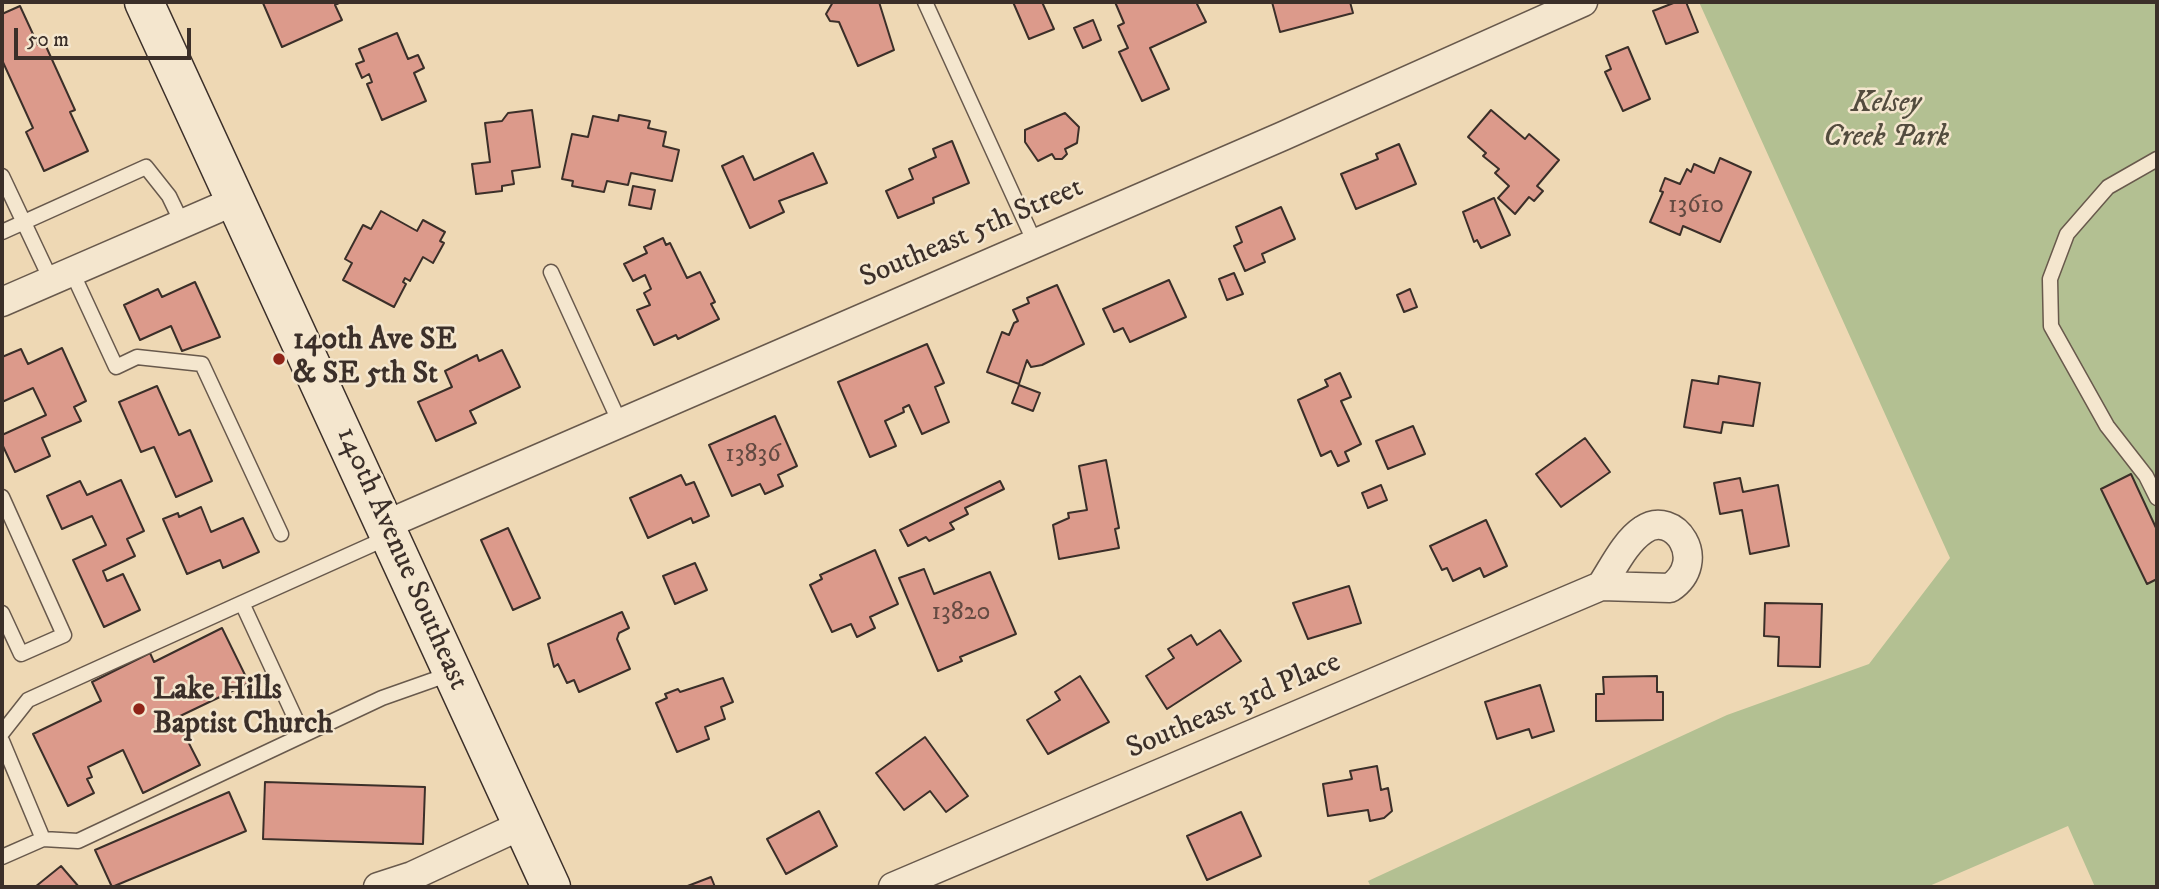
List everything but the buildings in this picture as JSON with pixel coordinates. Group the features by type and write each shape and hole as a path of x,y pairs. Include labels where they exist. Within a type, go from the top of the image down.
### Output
{"street":[{"name":"140th Avenue Southeast","path":"145,2 551,887"},
{"name":"Southeast 5th Street","path":"388,531 620,423 1583,2"},
{"path":"2,302 237,200"},
{"name":"Southeast 3rd Place","path":"892,887 1601,586"},
{"path":"378,887 412,876 522,825"}],"lane":[{"path":"925,2 1035,243"},
{"path":"2157,159 2108,187 2091,206 2067,234 2050,279 2051,326 2107,426 2146,477 2157,498"},
{"path":"2,232 146,167 169,196 182,223"},
{"path":"2,176 23,222 61,276 116,367 137,357 202,364 281,534"},
{"path":"551,272 620,423"},
{"path":"2,497 64,635 21,654 2,613"},
{"path":"2,733 28,699 242,603 388,531"},
{"path":"242,603 303,735"},
{"path":"2,857 43,838 78,841 383,698 453,672"},
{"path":"2,741 43,838"}],"green space":[{"name":"Kelsey Creek Park","path":"1699,2 2157,2 2157,887 2095,887 2068,826 1927,887 1371,887 1368,881 1727,715 1869,664 1950,558"}],"place":[{"name":"140th Ave SE & SE 5th St","path":"279,359"},
{"name":"Lake Hills Baptist Church","path":"139,709"}]}
